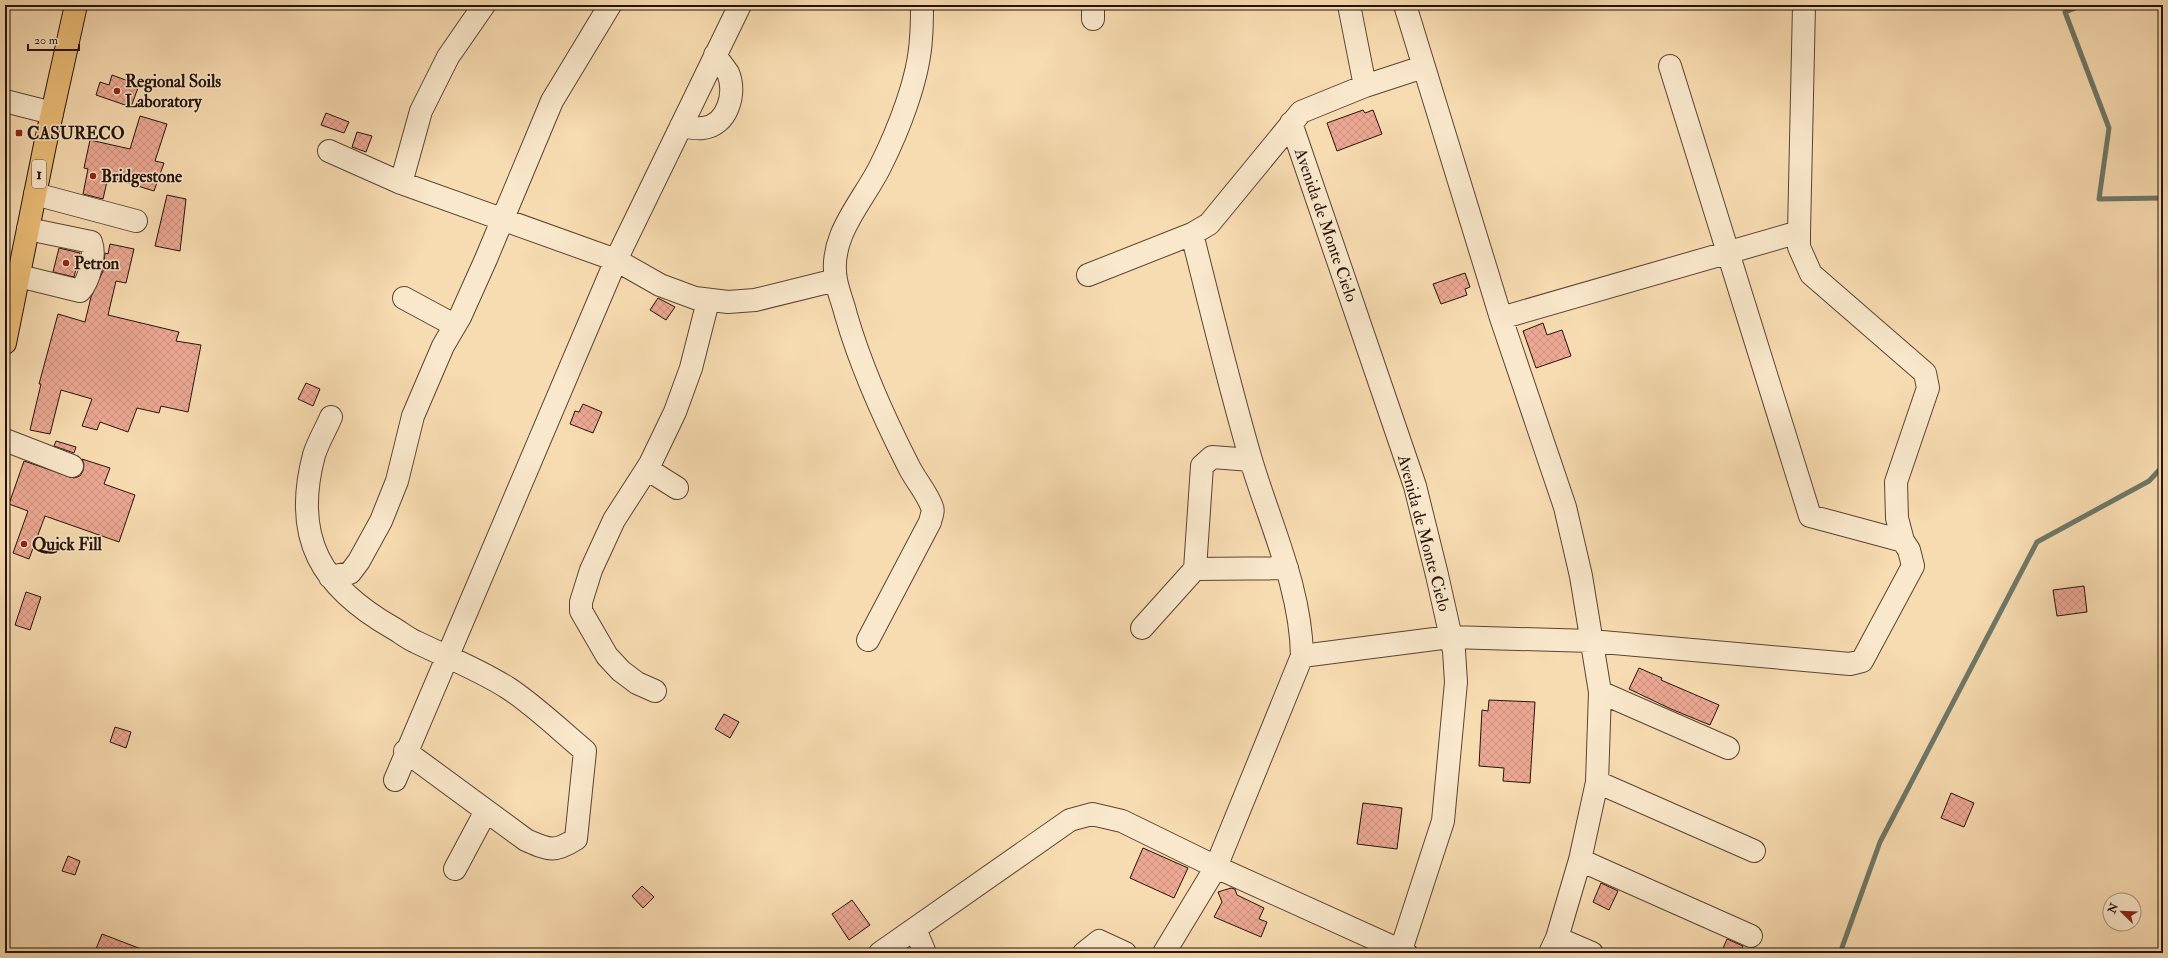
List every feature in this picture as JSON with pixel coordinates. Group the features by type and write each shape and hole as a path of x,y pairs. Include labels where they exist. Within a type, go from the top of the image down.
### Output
{"highway":[{"name":"1","path":"5,343 52,113 76,5"}],"street":[{"path":"401,183 421,111 448,57 484,5"},
{"path":"330,577 350,573 360,561 381,521 397,481 413,416 454,325 463,310 552,101 610,5"},
{"path":"395,780 446,655 616,260 740,5"},
{"path":"868,640 930,522 933,510 928,496 909,467 870,386 850,329 836,280 835,265 837,247 842,231 880,167 898,125 913,82 922,39 922,5"},
{"path":"1349,5 1365,86"},
{"path":"1405,5 1501,318 1565,507 1581,576 1600,692 1597,782 1580,860 1553,945 1592,953"},
{"path":"1302,656 1450,636 1591,641 1850,664 1862,661 1913,566 1909,550 1903,541 1897,518 1896,482 1928,388 1925,373 1811,274 1800,247 1799,232 1804,5"},
{"path":"681,126 704,128 719,121 727,109 731,99 729,78 715,55"},
{"path":"1670,66 1810,516 1903,541"},
{"path":"1088,275 1192,234 1209,224 1301,112 1365,86 1424,67"},
{"path":"5,101 52,113"},
{"name":"Avenida de Monte Cielo","path":"1291,123 1415,486 1450,636 1456,682 1443,821 1402,952"},
{"path":"329,151 401,183 616,260 660,285 695,298 708,301 754,300 836,280"},
{"path":"35,194 136,221"},
{"path":"19,276 80,291 85,286 94,250 91,242 28,229"},
{"path":"1501,318 1799,232"},
{"path":"1164,953 1216,867 1302,656 1302,637 1287,568 1252,460 1192,234"},
{"path":"404,298 454,325"},
{"path":"655,691 637,683 626,675 607,656 581,611 581,602 591,570 614,520 647,469 666,434 691,368 708,301"},
{"path":"331,417 314,454 306,496 311,537 318,559 330,577 354,602 375,618 414,642 464,663 508,688 585,751 576,839 561,849 542,847 526,840 406,751"},
{"path":"5,440 72,466"},
{"path":"1142,628 1195,569 1202,466 1212,457 1252,460"},
{"path":"647,469 677,488"},
{"path":"1195,569 1287,568"},
{"path":"1600,692 1728,748"},
{"path":"1597,782 1754,851"},
{"path":"455,869 486,811"},
{"path":"880,953 1070,820 1092,814 1122,821 1216,867 1402,952"},
{"path":"1580,860 1751,936"},
{"path":"915,929 925,953"},
{"path":"1084,953 1099,941 1125,953"}],"building":[{"path":"112,75 139,85 131,107 96,95 100,82 109,85"},
{"path":"1363,110 1365,113 1373,110 1382,134 1337,151 1327,123"},
{"path":"326,113 349,122 344,133 321,125"},
{"path":"140,116 167,124 155,161 164,163 154,191 108,177 103,199 83,194 88,169 84,168 90,140 130,149"},
{"path":"357,132 372,136 366,152 352,147"},
{"path":"167,195 186,199 180,251 155,246"},
{"path":"110,244 134,249 126,283 116,281 108,315 179,332 176,341 201,345 188,412 161,406 159,413 137,408 128,432 100,422 97,430 82,426 92,399 61,390 50,434 30,430 41,384 39,384 58,314 85,322 91,297 103,271 105,253 108,254"},
{"path":"59,248 80,253 74,277 53,272"},
{"path":"1465,273 1470,287 1465,289 1467,295 1441,304 1433,284"},
{"path":"658,298 675,307 666,320 650,310"},
{"path":"1543,323 1547,335 1562,330 1571,356 1536,368 1523,331"},
{"path":"306,383 320,389 313,406 298,399"},
{"path":"583,404 602,412 593,433 570,424 575,411 579,412"},
{"path":"56,441 76,447 74,453 54,446"},
{"path":"82,459 110,468 104,484 135,495 119,542 45,516 29,559 13,553 28,511 9,504 24,461 74,478 80,476 83,471 84,464"},
{"path":"2084,586 2087,612 2057,616 2053,590"},
{"path":"26,592 41,597 30,630 15,625"},
{"path":"1639,668 1662,678 1661,680 1719,705 1710,725 1671,709 1629,689"},
{"path":"1489,700 1535,702 1530,783 1503,781 1504,768 1479,766 1482,710 1488,711"},
{"path":"724,714 739,722 730,738 715,729"},
{"path":"115,727 131,732 126,748 110,742"},
{"path":"1951,793 1974,803 1964,827 1941,818"},
{"path":"1363,803 1402,808 1397,849 1357,844"},
{"path":"1143,848 1188,868 1174,898 1130,878"},
{"path":"68,856 80,861 75,875 62,871"},
{"path":"1601,883 1618,891 1609,910 1593,902"},
{"path":"642,886 654,897 643,908 632,896"},
{"path":"1231,888 1235,889 1237,895 1264,908 1259,919 1267,922 1261,937 1214,917 1222,902 1218,892"},
{"path":"852,900 870,925 849,940 832,914"},
{"path":"102,934 149,953 106,953 96,949"},
{"path":"1727,939 1743,946 1740,953 1721,953"}],"waterway":[{"path":"2083,5 2065,12 2109,128 2099,199 2163,198"},
{"path":"1840,953 1880,842 2037,542 2149,481 2163,466"}],"place":[{"name":"Regional Soils Laboratory","path":"117,91"},
{"name":"CASURECO","path":"19,133"},
{"name":"Bridgestone","path":"93,176"},
{"name":"Petron","path":"66,263"},
{"name":"Quick Fill","path":"24,544"}]}
